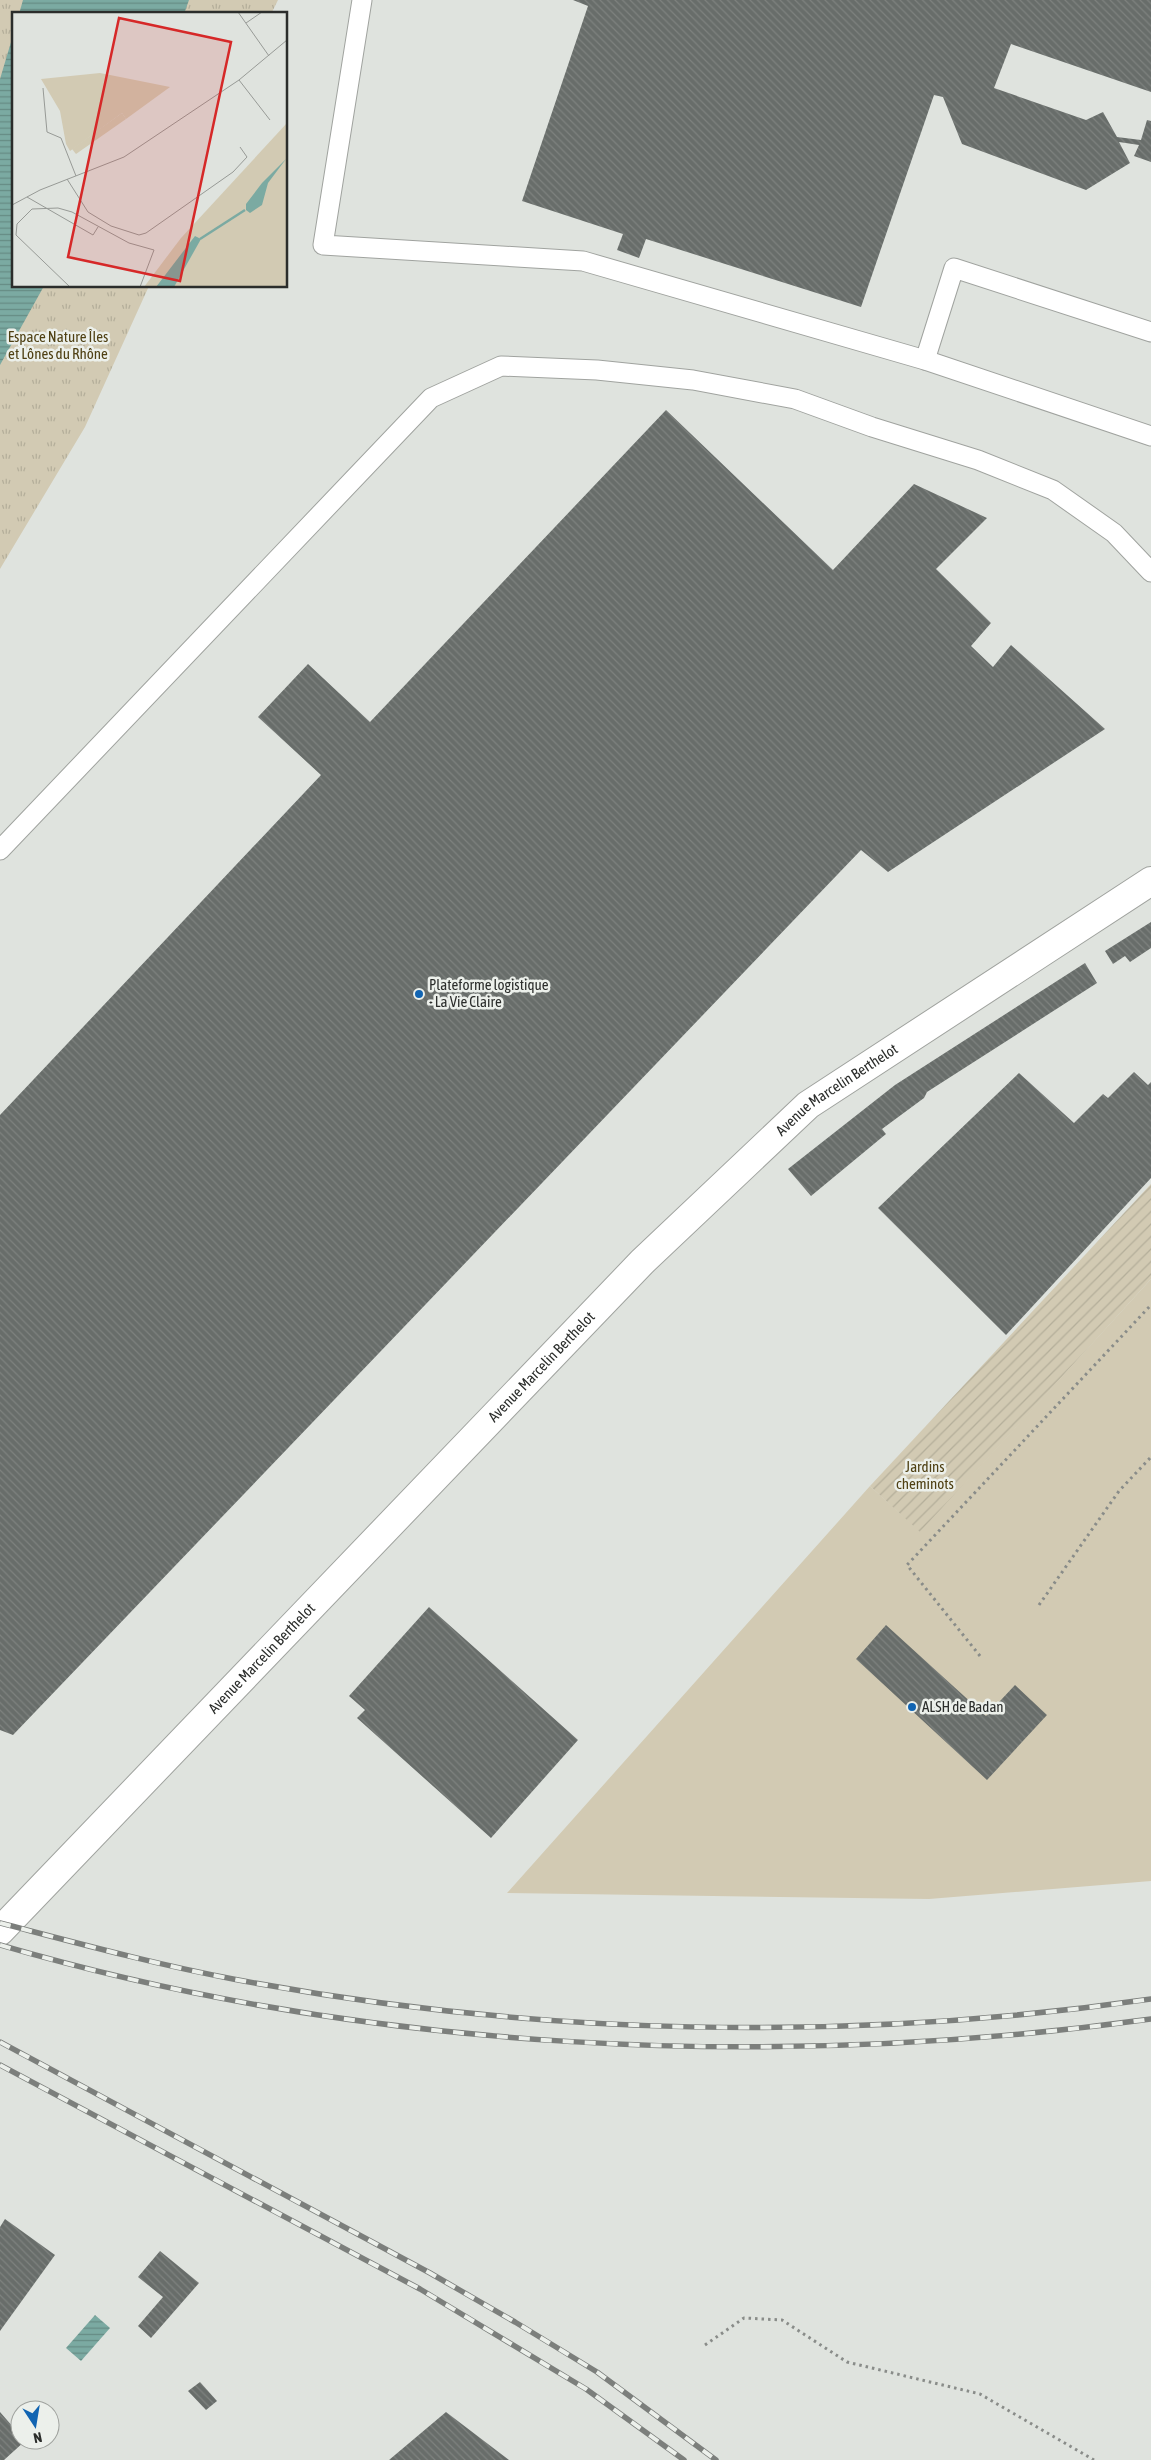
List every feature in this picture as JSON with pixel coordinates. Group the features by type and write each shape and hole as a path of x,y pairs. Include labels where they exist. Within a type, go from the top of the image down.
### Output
{"street":[{"name":"Avenue Marcelin Berthelot","path":"0,1931 642,1262 808,1105 1151,881"}],"lane":[{"path":"362,0 323,245 583,261 925,360 1151,436"},
{"path":"925,360 954,268 1151,332"},
{"path":"0,850 431,398 501,366 597,370 693,380 795,399 872,427 978,460 1053,490 1114,533 1151,572"}],"path":[{"path":"980,1656 907,1565 1151,1305"},
{"path":"1039,1605 1119,1491 1151,1457"},
{"path":"705,2345 744,2318 782,2320 847,2362 980,2394 1094,2460"}],"green space":[{"name":"Espace Nature Îles et Lônes du Rhône","path":"0,0 278,0 272,12 12,12 12,288 148,288 85,427 0,569"},
{"name":"Jardins cheminots","path":"1151,1184 1151,1279 920,1533 870,1486"},
{"name":"ALSH de Badan","path":"1151,1279 1151,1881 929,1899 507,1893 870,1486 920,1532"}],"water":[{"path":"23,0 189,0 185,12 20,12"},
{"path":"12,39 12,288 43,288 0,365 0,79"},
{"path":"95,2315 110,2328 81,2361 66,2348"}],"building":[{"path":"573,0 1151,0 1151,92 1011,44 994,88 1086,120 1103,112 1117,137 1141,140 1147,120 1151,121 1151,162 1134,156 1139,145 1119,142 1130,163 1086,190 962,144 943,97 934,95 861,307 646,239 639,258 617,250 623,234 522,201 588,6"},
{"name":"Plateforme logistique - La Vie Claire","path":"666,410 833,570 914,484 987,518 936,569 991,623 971,646 993,667 1011,645 1105,729 888,872 861,850 13,1735 0,1730 0,1115 321,775 258,717 308,664 370,722"},
{"path":"1151,922 1151,948 1130,962 1125,956 1113,964 1105,951"},
{"path":"1085,963 1097,983 927,1092 924,1098 882,1129 886,1134 811,1196 788,1169 895,1085"},
{"path":"1134,1072 1148,1085 1151,1082 1151,1178 1006,1335 878,1208 1019,1073 1074,1123 1103,1094 1108,1098"},
{"path":"429,1607 578,1740 491,1838 357,1718 365,1710 349,1696"},
{"path":"886,1625 986,1716 1015,1685 1047,1715 987,1780 856,1659"},
{"path":"5,2219 55,2255 0,2331 0,2227"},
{"path":"160,2251 199,2283 151,2338 138,2326 163,2297 138,2277"},
{"path":"200,2382 217,2401 206,2410 188,2391"},
{"path":"0,2412 10,2424 10,2450 15,2450 4,2460 0,2460"},
{"path":"446,2412 509,2460 389,2460"}],"railway":[{"path":"0,1923 145,1960 233,1979 347,1998 461,2012 576,2022 691,2027 806,2027 921,2022 1036,2013 1151,1999"},
{"path":"0,1945 139,1981 281,2009 426,2029 571,2042 718,2047 864,2044 1008,2035 1151,2019"},
{"path":"0,2042 430,2273 515,2322 597,2372 716,2460"},
{"path":"0,2065 420,2289 586,2389 684,2460"}],"place":[{"name":"Plateforme logistique - La Vie Claire","path":"419,994"},
{"name":"ALSH de Badan","path":"912,1707"}]}
